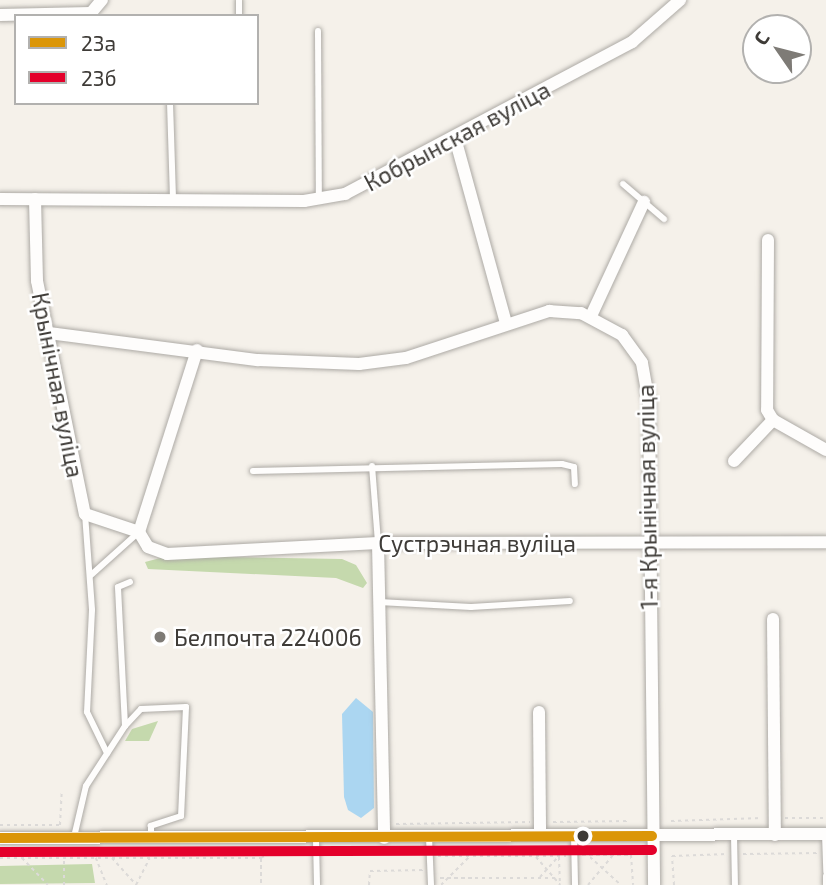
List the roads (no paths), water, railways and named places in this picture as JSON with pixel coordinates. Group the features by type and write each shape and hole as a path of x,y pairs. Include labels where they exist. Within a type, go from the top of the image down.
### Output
{"street":[{"path":"46,14 91,13 102,0"},
{"name":"Кобрынская вуліца","path":"0,199 319,200 357,189 632,42 680,0"},
{"path":"455,138 506,323"},
{"name":"Крынічная вуліца","path":"35,199 37,281 85,514"},
{"path":"591,316 643,202"},
{"path":"768,240 765,400 773,420 826,450"},
{"name":"1-я Крынічная вуліца","path":"49,333 279,362 373,364 549,311 591,316 630,343 646,375 654,885"},
{"path":"85,514 139,532 197,350"},
{"path":"734,461 773,420"},
{"name":"Сустрэчная вуліца","path":"139,532 148,547 167,554 378,543 826,542"},
{"path":"378,543 384,838"},
{"path":"773,619 775,835"},
{"path":"539,712 540,835"},
{"path":"0,838 316,839 826,834"}],"lane":[{"path":"318,32 319,200"},
{"path":"170,105 173,199"},
{"path":"623,184 664,219"},
{"path":"253,471 372,466 562,464 574,467 575,484"},
{"path":"372,466 378,543"},
{"path":"85,514 91,575 87,712 107,753"},
{"path":"91,575 139,532"},
{"path":"125,726 118,587 130,582"},
{"path":"379,602 471,607 570,601"},
{"path":"74,837 86,786 125,726 141,709 186,707 181,816 151,826 151,837"},
{"path":"826,834 826,885"},
{"path":"734,835 735,885"},
{"path":"574,836 575,885"},
{"path":"429,837 431,885"},
{"path":"316,839 317,885"}],"water":[{"path":"356,698 373,712 374,808 361,818 348,810 344,797 342,714"}],"place":[{"name":"Белпочта 224006","path":"160,637"}]}
